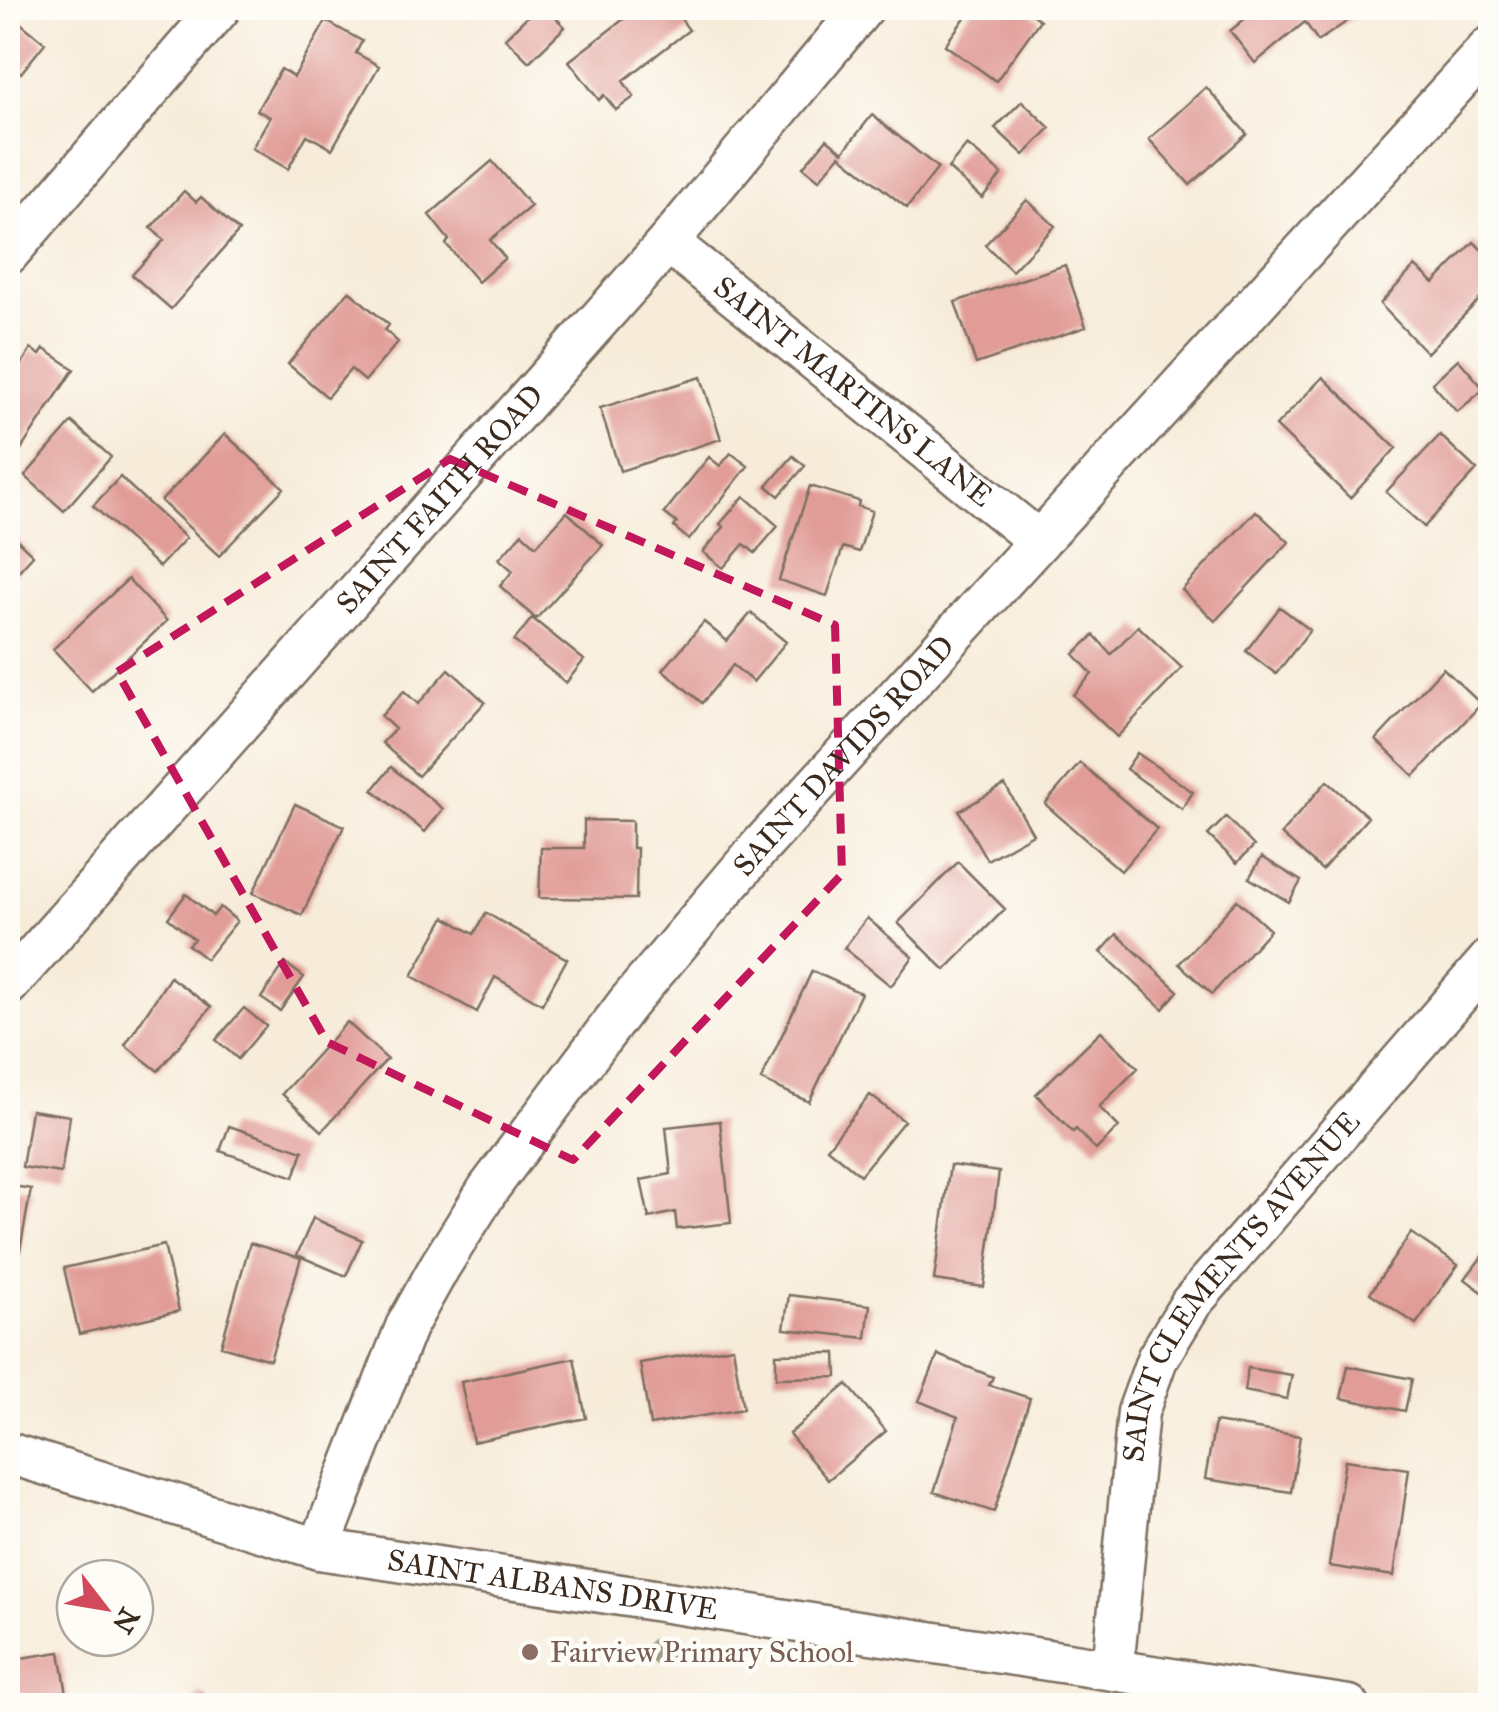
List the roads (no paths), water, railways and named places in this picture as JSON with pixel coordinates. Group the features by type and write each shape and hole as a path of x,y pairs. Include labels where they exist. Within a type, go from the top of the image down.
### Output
{"street":[{"path":"8,254 220,8"},
{"name":"SAINT FAITH ROAD","path":"8,985 668,242 863,8"},
{"name":"SAINT DAVIDS ROAD","path":"318,1549 406,1327 489,1188 627,1004 759,848 1490,47"},
{"name":"SAINT MARTINS LANE","path":"668,242 1038,541"},
{"name":"SAINT CLEMENTS AVENUE","path":"1113,1670 1138,1412 1157,1359 1192,1303 1490,960"},
{"name":"SAINT ALBANS DRIVE","path":"8,1454 318,1549 1113,1670 1230,1698 1350,1706"}],"place":[{"name":"Fairview Primary School","path":"530,1652"}]}
